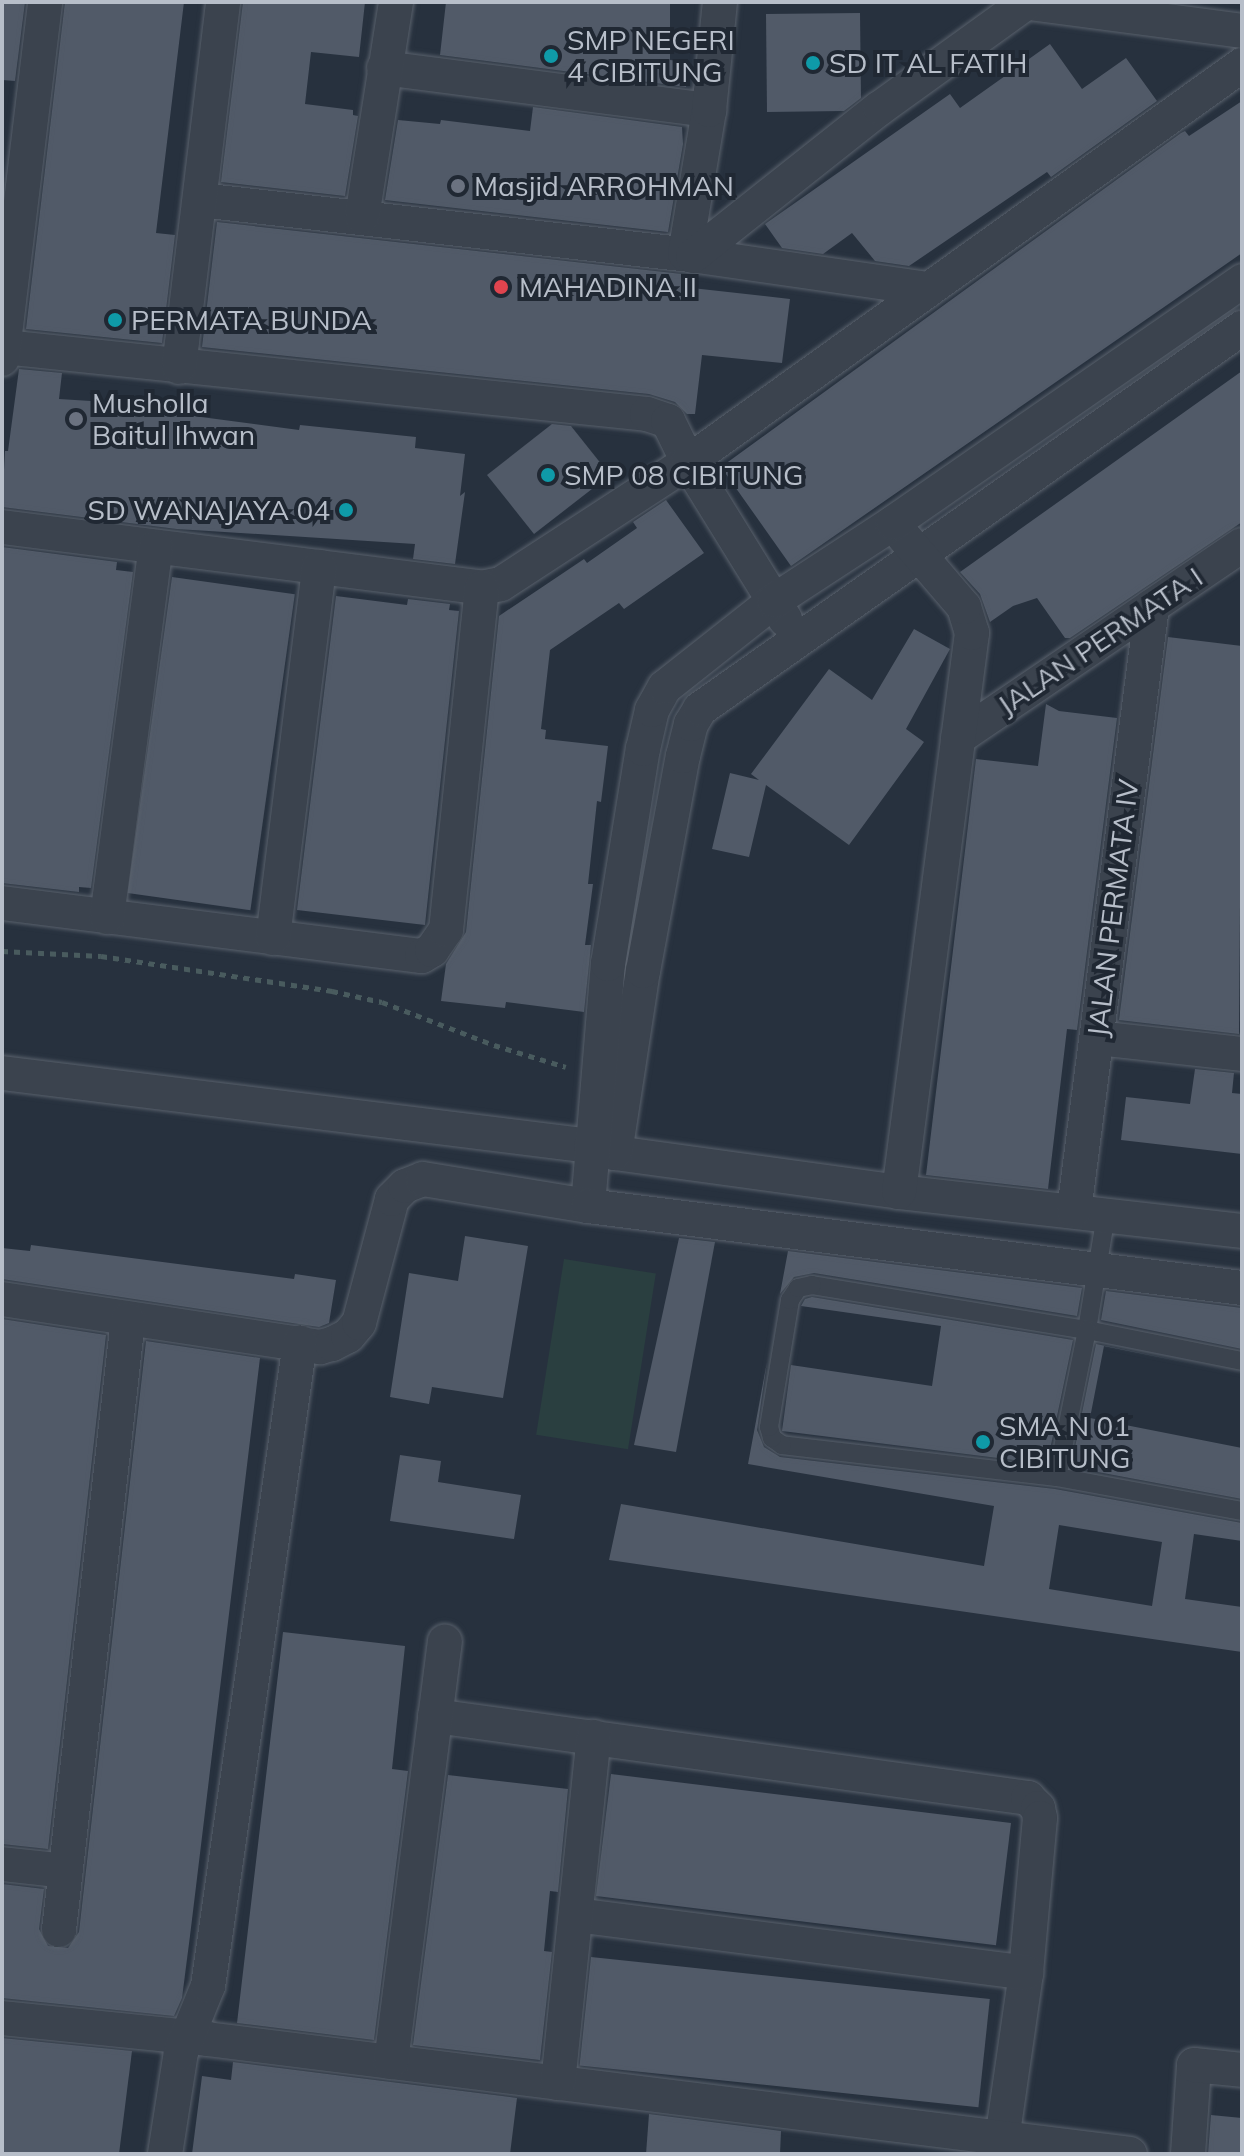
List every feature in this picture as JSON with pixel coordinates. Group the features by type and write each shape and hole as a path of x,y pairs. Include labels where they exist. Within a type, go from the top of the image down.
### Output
{"street":[{"path":"45,2 3,353 179,367 647,414 668,421 688,462 799,640"},
{"path":"179,367 223,2"},
{"path":"362,217 396,2"},
{"path":"689,255 720,2"},
{"path":"689,255 880,108 1025,2 1242,31"},
{"path":"2,527 482,588 523,572 688,462 1242,65"},
{"path":"384,68 709,110"},
{"path":"200,200 689,255 929,289"},
{"path":"603,1150 597,1077 608,964 643,749 652,710 665,687 774,601 893,523 1242,281"},
{"path":"588,1206 643,971 683,756 691,724 700,709 1242,328"},
{"path":"893,523 964,607 971,622 899,1192"},
{"name":"JALAN PERMATA I","path":"958,738 1242,545"},
{"path":"107,917 156,547"},
{"path":"273,938 319,567"},
{"path":"2,903 422,956 443,937 482,588"},
{"name":"JALAN PERMATA IV","path":"1090,1213 1097,1038 1152,606"},
{"path":"643,749 683,756"},
{"path":"608,964 643,971"},
{"path":"1097,1038 1242,1054"},
{"path":"2,1073 603,1150 899,1192 1242,1231"},
{"path":"2,1299 320,1347 332,1344 348,1336 359,1323 392,1199 405,1186 423,1179 588,1206 1242,1288"},
{"path":"59,1930 128,1320"},
{"path":"165,2154 186,2038 208,1986 300,1343"},
{"path":"391,2062 445,1641"},
{"path":"435,1716 1028,1798 1038,1808 1040,1818 1026,1973 1002,2146"},
{"path":"558,2083 594,1737"},
{"path":"2,1864 66,1871"},
{"path":"576,1915 1026,1973"},
{"path":"2,2018 558,2083 1002,2146 1130,2154"},
{"path":"1188,2154 1194,2065 1242,2070"}],"lane":[{"path":"1057,1477 1097,1270 1090,1213"},
{"path":"1242,1361 1087,1330 812,1285 798,1288 790,1300 769,1427 772,1438 782,1445 1057,1477 1242,1511"}],"path":[{"path":"2,951 101,956 345,994 382,1002 494,1045 597,1077"}],"green space":[{"path":"564,1259 656,1274 628,1449 536,1435"}],"building":[{"path":"2,2 25,2 15,81 2,80"},
{"path":"65,2 184,2 156,233 175,235 162,343 26,329"},
{"path":"243,2 365,2 359,57 311,52 305,104 353,110 353,115 358,116 345,196 221,182"},
{"path":"446,2 670,2 670,60 689,62 686,87 440,55"},
{"name":"SD IT AL FATIH","path":"860,13 861,98 844,111 767,112 766,14"},
{"path":"1050,44 1082,89 1126,58 1157,101 1051,177 1047,172 909,266 875,261 852,233 823,254 782,248 765,224 950,94 960,108"},
{"path":"1242,101 1242,253 791,566 721,467 1181,133 1185,131 1189,136"},
{"path":"533,107 682,127 683,144 668,232 385,200 398,120 440,124 441,120 530,131"},
{"path":"217,222 682,274 683,287 790,299 782,363 702,355 695,414 687,414 675,402 649,394 202,347"},
{"path":"19,369 62,373 59,399 187,407 186,415 299,430 300,425 416,437 415,448 465,454 460,496 465,492 455,564 413,559 415,544 177,529 2,507 5,451 8,451"},
{"path":"1242,371 1242,522 1070,638 1065,638 1037,598 1013,606 990,622 980,594 960,572"},
{"name":"SMP 08 CIBITUNG","path":"552,424 571,426 610,475 534,534 487,475"},
{"path":"666,500 704,553 624,609 619,603 550,650 541,729 546,730 545,739 608,746 601,802 597,801 588,884 593,884 585,945 591,945 584,1012 506,1002 505,1008 441,1001 446,964 466,932 499,616 584,559 587,563 637,528 633,522"},
{"path":"2,547 117,562 116,570 133,572 91,888 79,887 79,892 2,883"},
{"path":"172,577 295,594 250,910 128,893"},
{"path":"336,596 407,605 408,599 450,604 449,610 459,611 425,925 297,910"},
{"path":"914,629 950,649 906,729 924,742 849,845 766,785 749,857 712,849 730,773 759,780 751,774 829,669 872,700"},
{"path":"1168,637 1242,646 1239,1034 1119,1020"},
{"path":"1046,704 1059,711 1117,718 1077,1030 1067,1029 1048,1189 926,1175 976,759 1038,766"},
{"path":"1195,1069 1234,1073 1232,1093 1242,1094 1242,1154 1121,1140 1126,1097 1190,1104"},
{"path":"465,1236 528,1246 503,1398 432,1387 429,1404 390,1397 409,1273 458,1281"},
{"path":"679,1238 715,1242 676,1452 634,1445"},
{"path":"31,1245 294,1279 295,1274 336,1280 329,1323 319,1327 2,1279 2,1248 30,1251"},
{"path":"788,1251 1082,1288 1077,1316 814,1273 794,1277 780,1294"},
{"path":"1106,1291 1242,1308 1242,1349 1101,1320"},
{"path":"812,1297 1073,1340 1047,1464 782,1431 791,1365 932,1386 941,1326 801,1306 805,1299"},
{"path":"2,1319 106,1335 48,1849 2,1844"},
{"path":"146,1341 260,1358 182,1998 174,2016 2,1998 2,1884 44,1889 39,1929 48,1946 68,1948 79,1932"},
{"path":"1096,1344 1194,1364 1104,1346 1090,1418 1242,1448 1242,1499 1071,1467"},
{"path":"767,1362 757,1430 764,1447 780,1457 1055,1489 1242,1523 1242,1541 1194,1534 1185,1599 1242,1607 1242,1652 609,1560 621,1504 984,1566 994,1506 748,1464","holes":["1059,1525 1162,1542 1152,1606 1049,1589"]},
{"path":"400,1455 441,1461 438,1482 521,1495 514,1539 390,1521"},
{"path":"283,1632 405,1646 392,1769 408,1771 374,2040 237,2023"},
{"path":"611,1774 1011,1823 996,1945 596,1896"},
{"path":"448,1775 568,1789 558,1892 550,1891 544,1951 552,1952 540,2060 413,2045"},
{"path":"591,1957 990,1999 978,2107 580,2065"},
{"path":"2,2038 132,2051 119,2154 2,2154"},
{"path":"233,2062 517,2098 510,2154 192,2154 202,2076 231,2080"},
{"path":"649,2114 781,2131 780,2154 646,2154"},
{"path":"1211,2115 1242,2118 1242,2154 1208,2154"}],"place":[{"name":"SMP NEGERI 4 CIBITUNG","path":"551,56"},
{"name":"SD IT AL FATIH","path":"813,63"},
{"name":"Masjid ARROHMAN","path":"458,186"},
{"name":"MAHADINA II","path":"501,287"},
{"name":"PERMATA BUNDA","path":"115,320"},
{"name":"Musholla Baitul Ihwan","path":"76,419"},
{"name":"SMP 08 CIBITUNG","path":"548,475"},
{"name":"SD WANAJAYA 04","path":"346,510"},
{"name":"SMA N 01 CIBITUNG","path":"983,1442"}]}
